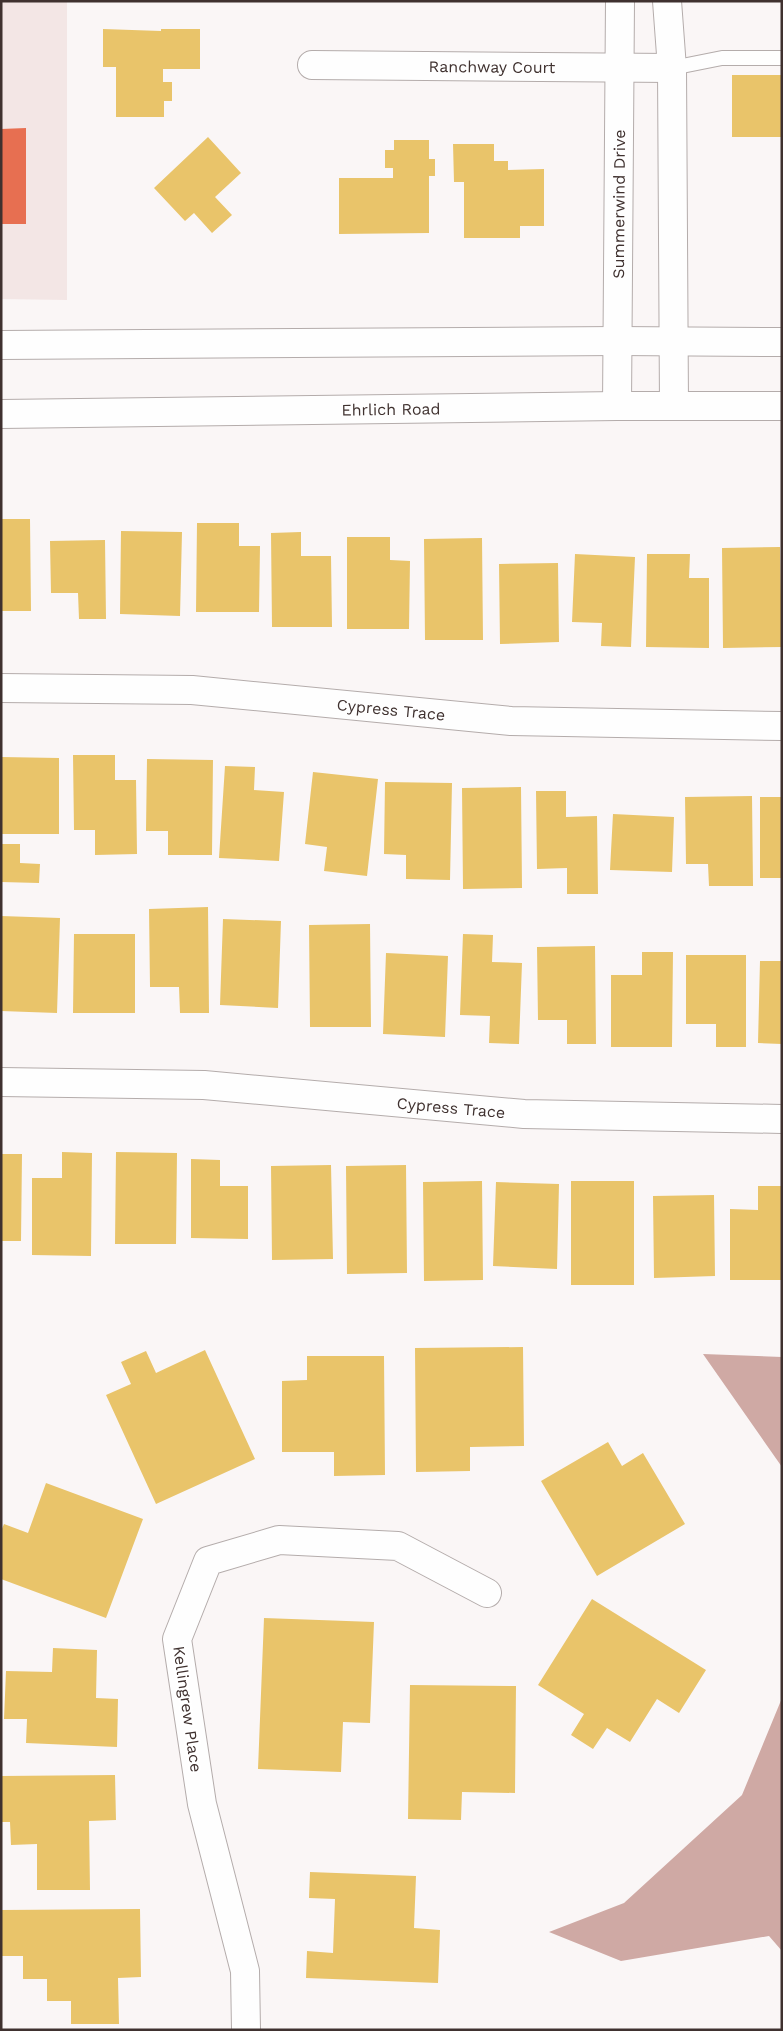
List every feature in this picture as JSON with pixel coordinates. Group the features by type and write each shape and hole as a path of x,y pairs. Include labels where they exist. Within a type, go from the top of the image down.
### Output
{"street":[{"name":"Summerwind Drive","path":"617,406 620,1"},
{"path":"668,1 672,68 674,405"},
{"name":"Ranchway Court","path":"312,65 672,68"},
{"path":"1,345 617,341 782,342"},
{"name":"Ehrlich Road","path":"1,414 674,405 782,406"},
{"name":"Cypress Trace","path":"1,688 192,690 511,721 782,726"},
{"name":"Cypress Trace","path":"1,1082 204,1085 524,1114 782,1120"},
{"name":"Kellingrew Place","path":"246,2030 245,1971 202,1804 177,1639 208,1561 279,1540 398,1546 487,1593"}],"lane":[{"path":"672,68 722,58 782,58"}],"shaded area":[{"path":"1,1 67,1 67,300 1,299"},
{"path":"703,1354 782,1357 782,1467"},
{"path":"782,1698 782,1951 769,1936 621,1961 549,1932 624,1903 742,1795"}],"building: Homes":[{"path":"103,29 161,31 161,29 200,29 200,69 163,69 163,82 172,82 172,101 164,101 164,117 116,117 116,67 103,67"},
{"path":"732,75 782,75 782,137 732,137"},
{"path":"208,137 241,173 215,197 232,215 212,233 194,213 185,221 154,188"},
{"path":"394,140 429,140 429,159 435,159 435,176 429,176 429,233 339,234 339,178 393,178 393,168 385,168 385,150 394,150"},
{"path":"453,144 494,144 494,161 508,161 508,170 544,169 544,226 520,226 520,238 464,238 464,182 454,182"},
{"path":"1,519 30,519 31,611 1,611"},
{"path":"197,523 239,523 239,546 260,546 259,612 196,612"},
{"path":"121,531 182,532 180,616 120,614"},
{"path":"301,532 301,556 331,556 332,627 272,627 271,533"},
{"path":"347,537 390,537 390,560 410,561 409,629 347,629"},
{"path":"482,538 483,640 425,640 424,539"},
{"path":"105,540 106,619 79,619 78,593 51,593 50,541"},
{"path":"780,547 782,647 723,648 722,548"},
{"path":"575,554 635,557 631,647 601,646 602,623 572,622"},
{"path":"647,554 690,554 689,578 709,578 709,648 646,647"},
{"path":"558,563 559,642 500,644 499,564"},
{"path":"73,755 115,755 115,780 136,780 137,854 95,855 95,830 74,830"},
{"path":"1,757 59,758 59,834 1,834"},
{"path":"147,759 213,760 212,855 168,855 168,831 146,831"},
{"path":"225,766 255,767 254,790 284,792 279,861 219,858"},
{"path":"313,772 378,779 367,876 324,871 327,847 305,844"},
{"path":"385,782 452,783 450,880 406,879 406,855 384,854"},
{"path":"521,787 522,888 463,889 462,788"},
{"path":"536,791 566,791 566,817 597,816 598,894 567,894 567,868 537,869"},
{"path":"752,796 753,886 709,886 708,864 686,864 685,797"},
{"path":"760,797 782,797 782,878 760,878"},
{"path":"613,814 674,817 672,872 610,870"},
{"path":"1,844 20,844 20,863 40,864 39,883 1,882"},
{"path":"208,907 209,1013 180,1013 179,987 150,987 149,909"},
{"path":"1,916 60,918 57,1013 1,1011"},
{"path":"223,919 281,921 278,1008 220,1005"},
{"path":"370,924 371,1027 310,1027 309,925"},
{"path":"74,934 135,934 135,1013 73,1013"},
{"path":"463,934 493,935 492,962 522,963 519,1044 489,1043 490,1016 460,1015"},
{"path":"595,946 596,1044 567,1044 567,1020 538,1020 537,947"},
{"path":"642,952 673,952 672,1047 611,1047 611,975 642,975"},
{"path":"386,953 448,956 445,1037 383,1034"},
{"path":"686,955 746,955 746,1047 716,1047 716,1024 686,1024"},
{"path":"760,961 782,961 782,1044 758,1043"},
{"path":"62,1152 92,1153 91,1256 32,1255 32,1178 62,1178"},
{"path":"116,1152 177,1153 176,1244 115,1244"},
{"path":"1,1154 22,1154 21,1241 1,1241"},
{"path":"191,1159 220,1160 220,1186 248,1186 248,1239 191,1238"},
{"path":"331,1165 333,1259 272,1260 271,1166"},
{"path":"406,1165 407,1273 347,1274 346,1166"},
{"path":"482,1181 483,1280 424,1281 423,1182"},
{"path":"571,1181 634,1181 634,1285 571,1285"},
{"path":"496,1182 559,1184 557,1269 493,1266"},
{"path":"758,1186 782,1186 782,1280 730,1280 730,1209 758,1210"},
{"path":"714,1195 715,1276 654,1278 653,1196"},
{"path":"523,1347 524,1446 470,1447 470,1471 416,1472 415,1348"},
{"path":"205,1350 255,1459 156,1504 106,1395 131,1384 121,1362 146,1351 156,1373"},
{"path":"307,1356 384,1356 385,1475 334,1476 334,1452 282,1452 282,1381 307,1380"},
{"path":"608,1442 622,1466 643,1453 685,1524 597,1576 541,1481"},
{"path":"46,1483 143,1519 106,1618 1,1579 1,1531 4,1524 28,1533"},
{"path":"592,1599 706,1670 679,1713 657,1699 630,1742 607,1728 593,1749 571,1735 584,1714 538,1685"},
{"path":"264,1618 374,1622 370,1723 343,1722 341,1772 258,1769"},
{"path":"53,1648 97,1650 96,1698 118,1699 117,1747 26,1743 27,1719 4,1719 6,1671 52,1672"},
{"path":"410,1685 516,1686 515,1793 462,1792 461,1820 408,1819"},
{"path":"115,1775 116,1820 89,1821 90,1890 37,1890 37,1844 11,1845 10,1822 1,1822 1,1776"},
{"path":"310,1872 416,1876 414,1928 440,1930 438,1983 306,1978 307,1951 333,1953 335,1899 309,1898"},
{"path":"140,1909 141,1977 118,1978 119,2024 71,2024 71,2001 47,2001 47,1979 23,1979 23,1956 1,1956 1,1910"}],"building: Shops":[{"path":"26,128 26,224 1,224 1,129"}]}
